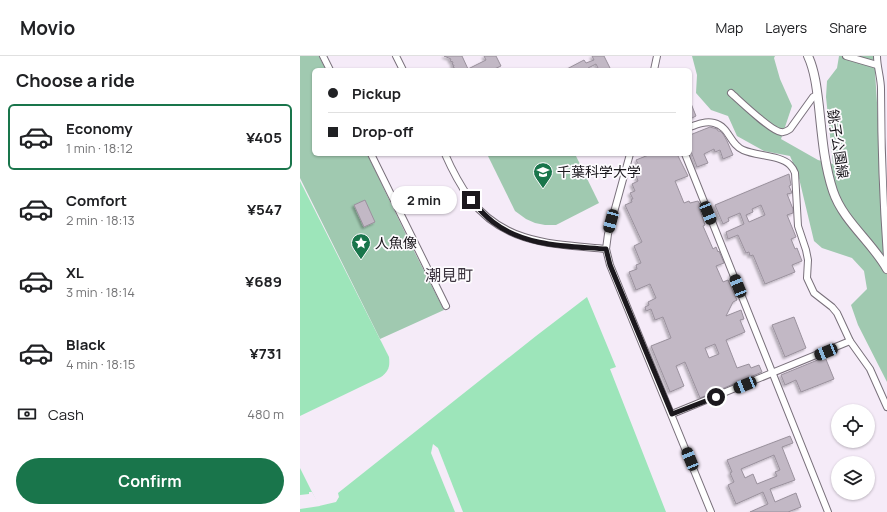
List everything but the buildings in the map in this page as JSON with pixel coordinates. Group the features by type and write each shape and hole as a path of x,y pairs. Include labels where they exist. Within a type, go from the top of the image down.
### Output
{"main road":[{"name":"銚子公園線","path":"808,56 813,72 817,95 825,157 829,177 837,202 886,266"}],"street":[{"path":"323,56 329,68"},
{"path":"396,56 402,68"},
{"path":"654,68 657,56"},
{"path":"846,56 877,65"},
{"path":"877,56 877,65 884,89 881,107 882,191 887,257 886,266"},
{"path":"731,93 771,127 780,132 785,132 790,129 813,97 817,95"},
{"path":"692,126 701,123 713,123 723,127 734,144 741,150 782,160 791,165 795,172 798,226 808,260 807,278 814,293 832,307 837,313 850,341 870,369 887,407"},
{"path":"372,156 446,306"},
{"path":"446,156 460,184 471,200 493,222 513,234 536,242 606,249"},
{"path":"629,156 608,234 606,249 610,265 711,512"},
{"path":"686,156 828,512"},
{"path":"672,414 773,374 850,341"}],"shaded area":[{"path":"300,56 319,56 325,68 312,68 312,156 368,156 444,310 380,339 300,178"},
{"path":"692,56 775,56 774,58 780,79 792,106 781,139 818,160 833,164 826,97 827,81 837,68 839,56 874,56 887,259 887,382 858,325 851,305 867,289 864,271 852,258 822,248 814,241 798,174 790,156 764,151 737,136 728,116 711,110 696,93 697,75"},
{"path":"488,156 576,156 599,203 556,225 535,223 526,219 515,211"},
{"path":"300,181 389,357 389,363 387,370 381,377 300,416"},
{"path":"587,297 616,367 610,369 666,512 300,512 300,468 319,506 336,502 339,497 338,493"}],"pier":[{"path":"433,444 438,448 463,512 455,512 431,453"},
{"path":"309,492 312,492 320,506 300,509 300,495 309,494"}],"place":[{"name":"千葉科学大学","path":"543,189"},
{"name":"人魚像","path":"361,260"}],"district":[{"name":"潮見町","path":"449,275"}],"route":[{"path":"471,200 493,222 513,234 536,242 606,249 610,265 672,414 716,397"}]}
